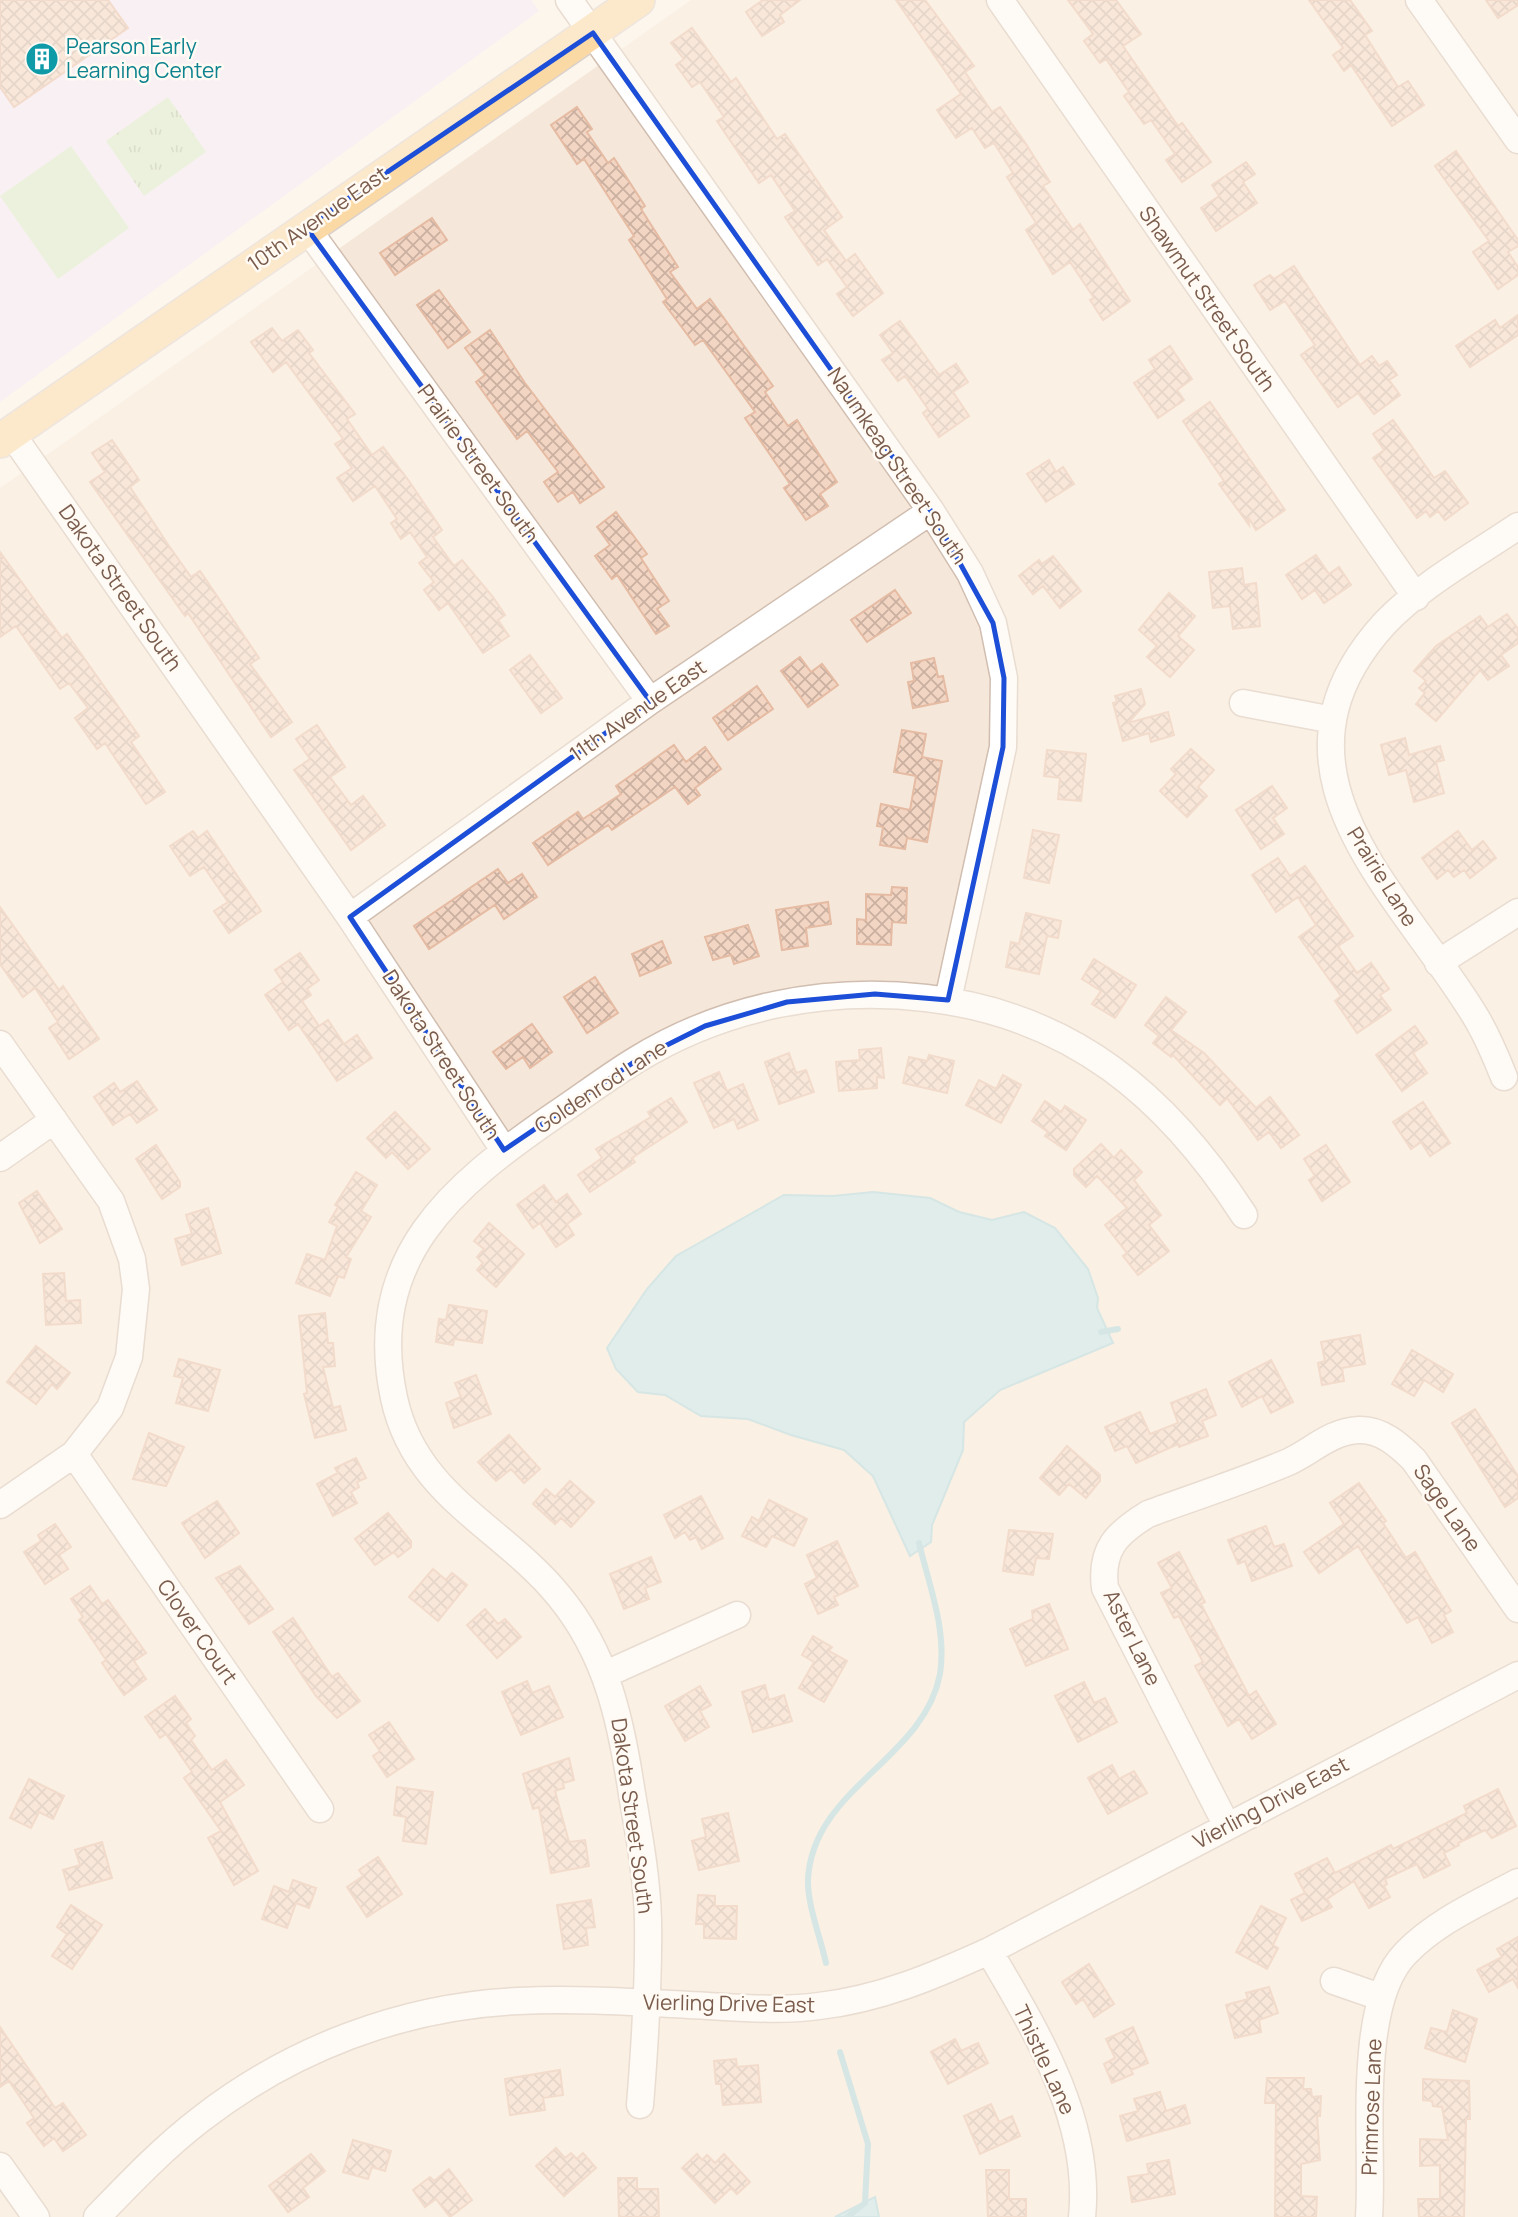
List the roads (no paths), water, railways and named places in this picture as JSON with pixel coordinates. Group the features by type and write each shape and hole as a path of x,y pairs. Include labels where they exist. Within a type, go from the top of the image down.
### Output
{"main road":[{"name":"10th Avenue East","path":"6,437 306,227 638,0"}],"street":[{"name":"Naumkeag Street South","path":"569,0 931,511 970,573 993,623 1004,678 1003,747 948,1000"},
{"name":"Shawmut Street South","path":"1000,0 1416,597"},
{"path":"1419,0 1508,104 1518,140"},
{"name":"Prairie Street South","path":"306,227 650,701"},
{"name":"Dakota Street South","path":"6,437 351,917 504,1150 463,1184 433,1216 401,1275 392,1309 388,1365 402,1426 429,1474 471,1517 534,1568 556,1591 593,1645 606,1674 624,1741 648,1917 640,2105"},
{"name":"11th Avenue East","path":"351,917 650,701 931,511"},
{"name":"Prairie Lane","path":"1504,1077 1477,1018 1367,861 1344,815 1333,767 1333,720 1344,684 1363,651 1386,622 1416,597 1518,526"},
{"path":"1243,703 1333,720"},
{"path":"1438,963 1518,912"},
{"name":"Goldenrod Lane","path":"504,1150 637,1060 719,1021 787,1002 826,996 876,994 948,1000 1026,1023 1064,1040 1130,1082 1200,1150 1244,1215"},
{"path":"0,1044 111,1201 129,1249 136,1289 134,1325 121,1385 94,1431 74,1454 0,1505"},
{"path":"0,1158 54,1120"},
{"name":"Sage Lane","path":"1359,1430 1386,1437 1414,1460 1518,1609"},
{"name":"Aster Lane","path":"1227,1826 1105,1588 1103,1570 1106,1555 1114,1540 1128,1526 1148,1514 1287,1463 1329,1438 1359,1430"},
{"name":"Clover Court","path":"74,1454 320,1809"},
{"path":"606,1674 737,1615"},
{"name":"Vierling Drive East","path":"97,2217 169,2146 201,2119 290,2061 332,2042 420,2015 516,2001 646,2003 765,2009 818,2007 909,1986 989,1951 1518,1675"},
{"name":"Primrose Lane","path":"1369,2217 1372,2049 1380,1997 1397,1964 1429,1932 1518,1882"},
{"name":"Thistle Lane","path":"989,1951 1061,2089 1075,2129 1082,2170 1082,2217"},
{"path":"1334,1981 1380,1997"},
{"path":"0,2166 36,2217"}],"water":[{"path":"873,1192 930,1198 959,1212 992,1220 1024,1212 1055,1228 1088,1269 1098,1298 1097,1308 1113,1343 1000,1390 964,1422 963,1450 932,1525 931,1542 910,1556 873,1476 844,1450 748,1419 701,1416 665,1395 638,1392 616,1369 607,1348 647,1289 676,1256 784,1195 833,1196"},
{"path":"875,2197 879,2217 835,2217"}],"waterway":[{"path":"1101,1332 1118,1329"},
{"path":"826,1963 808,1889 814,1848 828,1821 847,1797 913,1730 930,1704 940,1674 942,1657 939,1624 919,1543"},
{"path":"840,2052 868,2144 865,2203 847,2217"}],"place":[{"name":"Pearson Early Learning Center","path":"42,59"}]}
